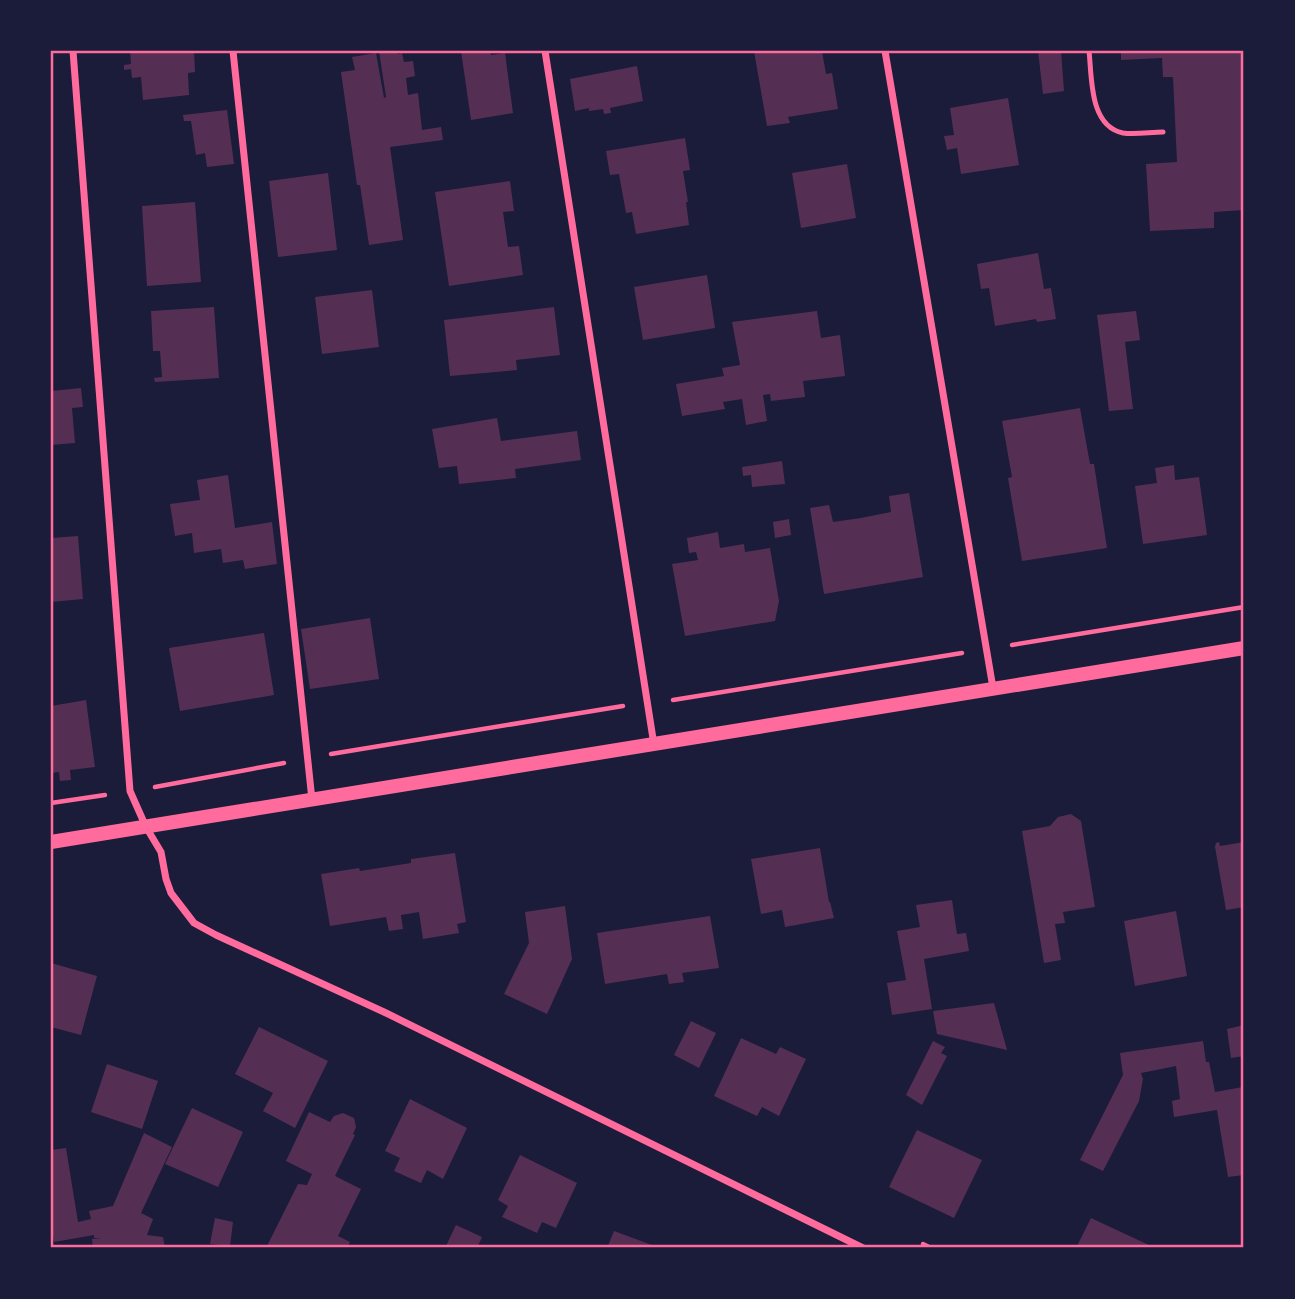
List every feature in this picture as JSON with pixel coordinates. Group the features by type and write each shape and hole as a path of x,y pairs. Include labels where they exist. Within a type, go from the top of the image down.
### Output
{"main road":[{"path":"51,842 1244,648"}],"street":[{"path":"73,51 130,791 161,852 170,893 194,923 216,935 459,1048 863,1248"},
{"path":"233,51 312,800"},
{"path":"545,51 654,745"},
{"path":"885,51 993,690"}],"lane":[{"path":"1088,51 1095,103 1104,121 1123,133 1163,132"}],"path":[{"path":"1005,646 1244,607"},
{"path":"666,701 966,652"},
{"path":"147,788 309,758 624,706"},
{"path":"51,803 111,794"},
{"path":"923,1244 931,1248"}],"building":[{"path":"130,51 194,51 195,72 188,73 189,95 143,100 141,77 132,78 131,69 124,70 124,65 131,64"},
{"path":"379,51 397,51 398,54 402,53 404,62 413,61 415,76 406,78 408,95 418,93 422,130 441,127 443,140 390,147 403,240 369,245 360,185 357,185 341,72 355,70 352,57 376,53 384,98 386,97"},
{"path":"461,51 490,51 491,55 505,53 513,113 471,120"},
{"path":"754,51 822,51 826,74 832,73 838,109 788,117 790,123 767,126"},
{"path":"1038,51 1061,51 1064,91 1043,94"},
{"path":"1121,51 1244,51 1244,210 1214,212 1214,228 1150,231 1146,164 1177,162 1173,77 1163,77 1162,58 1121,60"},
{"path":"637,66 643,101 610,108 611,113 604,114 603,109 589,111 589,108 575,111 570,79"},
{"path":"1008,98 1019,165 961,174 957,148 947,150 944,136 954,135 950,108"},
{"path":"227,110 234,164 207,167 205,153 196,155 191,121 184,121 183,115"},
{"path":"685,138 690,170 683,171 689,225 636,234 632,212 626,213 619,174 610,175 606,151"},
{"path":"847,164 856,218 801,228 792,173"},
{"path":"328,173 337,250 278,257 269,181"},
{"path":"510,181 514,211 503,212 508,247 519,246 523,275 449,286 435,192"},
{"path":"195,202 201,282 147,286 142,206"},
{"path":"1038,253 1044,289 1051,288 1056,319 1037,322 1036,319 995,326 989,288 981,289 977,264"},
{"path":"707,275 715,328 643,340 634,287"},
{"path":"372,290 379,347 322,354 315,297"},
{"path":"214,307 219,378 155,382 154,378 162,377 160,351 153,351 151,311"},
{"path":"554,307 560,355 516,360 517,370 450,376 444,320"},
{"path":"817,311 821,338 840,335 845,376 803,381 805,397 771,401 770,394 763,395 767,421 746,425 742,399 723,402 725,409 682,416 676,384 724,376 722,368 740,365 732,322"},
{"path":"1136,311 1140,340 1125,342 1133,409 1109,411 1097,315"},
{"path":"81,388 83,407 72,408 75,443 51,445 51,391"},
{"path":"1080,408 1090,464 1094,464 1107,548 1022,561 1008,478 1012,477 1002,421"},
{"path":"497,418 501,441 577,431 581,460 515,469 516,478 459,484 457,466 439,468 432,429"},
{"path":"782,461 785,484 752,487 751,475 743,476 742,467"},
{"path":"1174,465 1175,480 1199,477 1207,535 1143,544 1135,486 1157,483 1155,468"},
{"path":"228,475 235,528 272,522 277,564 245,569 243,560 223,563 221,549 194,553 192,533 175,536 170,504 200,500 197,480"},
{"path":"909,493 923,577 824,594 810,508 829,505 833,522 861,518 891,512 889,496"},
{"path":"789,519 791,535 775,538 773,522"},
{"path":"718,532 720,548 744,544 745,552 770,548 779,601 775,621 685,636 672,564 698,560 696,552 689,553 687,538"},
{"path":"78,536 83,599 51,602 51,538"},
{"path":"370,618 379,679 310,689 301,629"},
{"path":"264,633 274,695 180,711 169,648"},
{"path":"86,700 95,767 70,770 71,780 60,781 59,772 51,773 51,706"},
{"path":"1071,814 1081,821 1095,907 1063,912 1065,923 1055,924 1061,960 1044,963 1022,831 1050,826 1058,817"},
{"path":"1219,842 1220,846 1244,842 1244,907 1226,910 1215,847"},
{"path":"820,848 834,918 785,927 782,910 761,914 751,859"},
{"path":"455,853 466,922 457,924 459,933 423,939 419,912 401,915 403,929 389,931 386,917 330,926 321,874 359,868 360,871 411,863 411,859"},
{"path":"952,900 957,934 966,933 969,951 924,959 932,1009 892,1015 887,983 906,980 897,931 920,927 916,905"},
{"path":"565,906 572,959 547,1014 504,994 529,943 525,912"},
{"path":"1176,911 1187,976 1135,986 1124,921"},
{"path":"710,916 719,968 682,973 684,982 669,984 667,974 605,984 597,933"},
{"path":"51,963 97,976 81,1035 51,1027"},
{"path":"994,1003 1007,1050 937,1034 933,1011"},
{"path":"691,1021 716,1033 699,1068 674,1055"},
{"path":"1244,1025 1244,1056 1231,1058 1227,1029"},
{"path":"259,1027 328,1061 295,1128 263,1111 273,1093 235,1074"},
{"path":"741,1038 776,1054 780,1047 806,1059 779,1116 762,1107 757,1116 714,1096"},
{"path":"933,1041 945,1047 941,1053 947,1056 922,1105 906,1095"},
{"path":"1203,1041 1215,1092 1243,1087 1244,1175 1228,1177 1217,1110 1174,1117 1172,1101 1180,1099 1176,1066 1141,1073 1143,1079 1139,1101 1103,1171 1080,1160 1123,1075 1120,1053"},
{"path":"107,1064 158,1081 142,1129 91,1112"},
{"path":"410,1099 467,1128 443,1179 427,1170 421,1183 394,1171 400,1158 385,1151"},
{"path":"192,1108 243,1132 218,1187 165,1164"},
{"path":"309,1112 330,1122 334,1116 343,1113 354,1118 355,1135 335,1176 361,1189 338,1236 350,1242 347,1248 266,1248 298,1184 307,1185 312,1174 286,1161"},
{"path":"917,1130 982,1160 954,1218 889,1187"},
{"path":"144,1133 172,1147 141,1213 153,1219 147,1235 163,1237 165,1248 93,1248 92,1239 102,1238 94,1238 94,1235 54,1242 51,1222 51,1150 66,1148 78,1222 91,1219 89,1211 113,1206"},
{"path":"520,1155 577,1183 556,1228 542,1222 537,1233 502,1217 508,1206 498,1200"},
{"path":"215,1218 233,1222 230,1246 210,1244"},
{"path":"1091,1218 1151,1246 1076,1248"},
{"path":"456,1225 482,1237 477,1248 445,1248"},
{"path":"614,1231 652,1245 651,1248 607,1248"}]}
